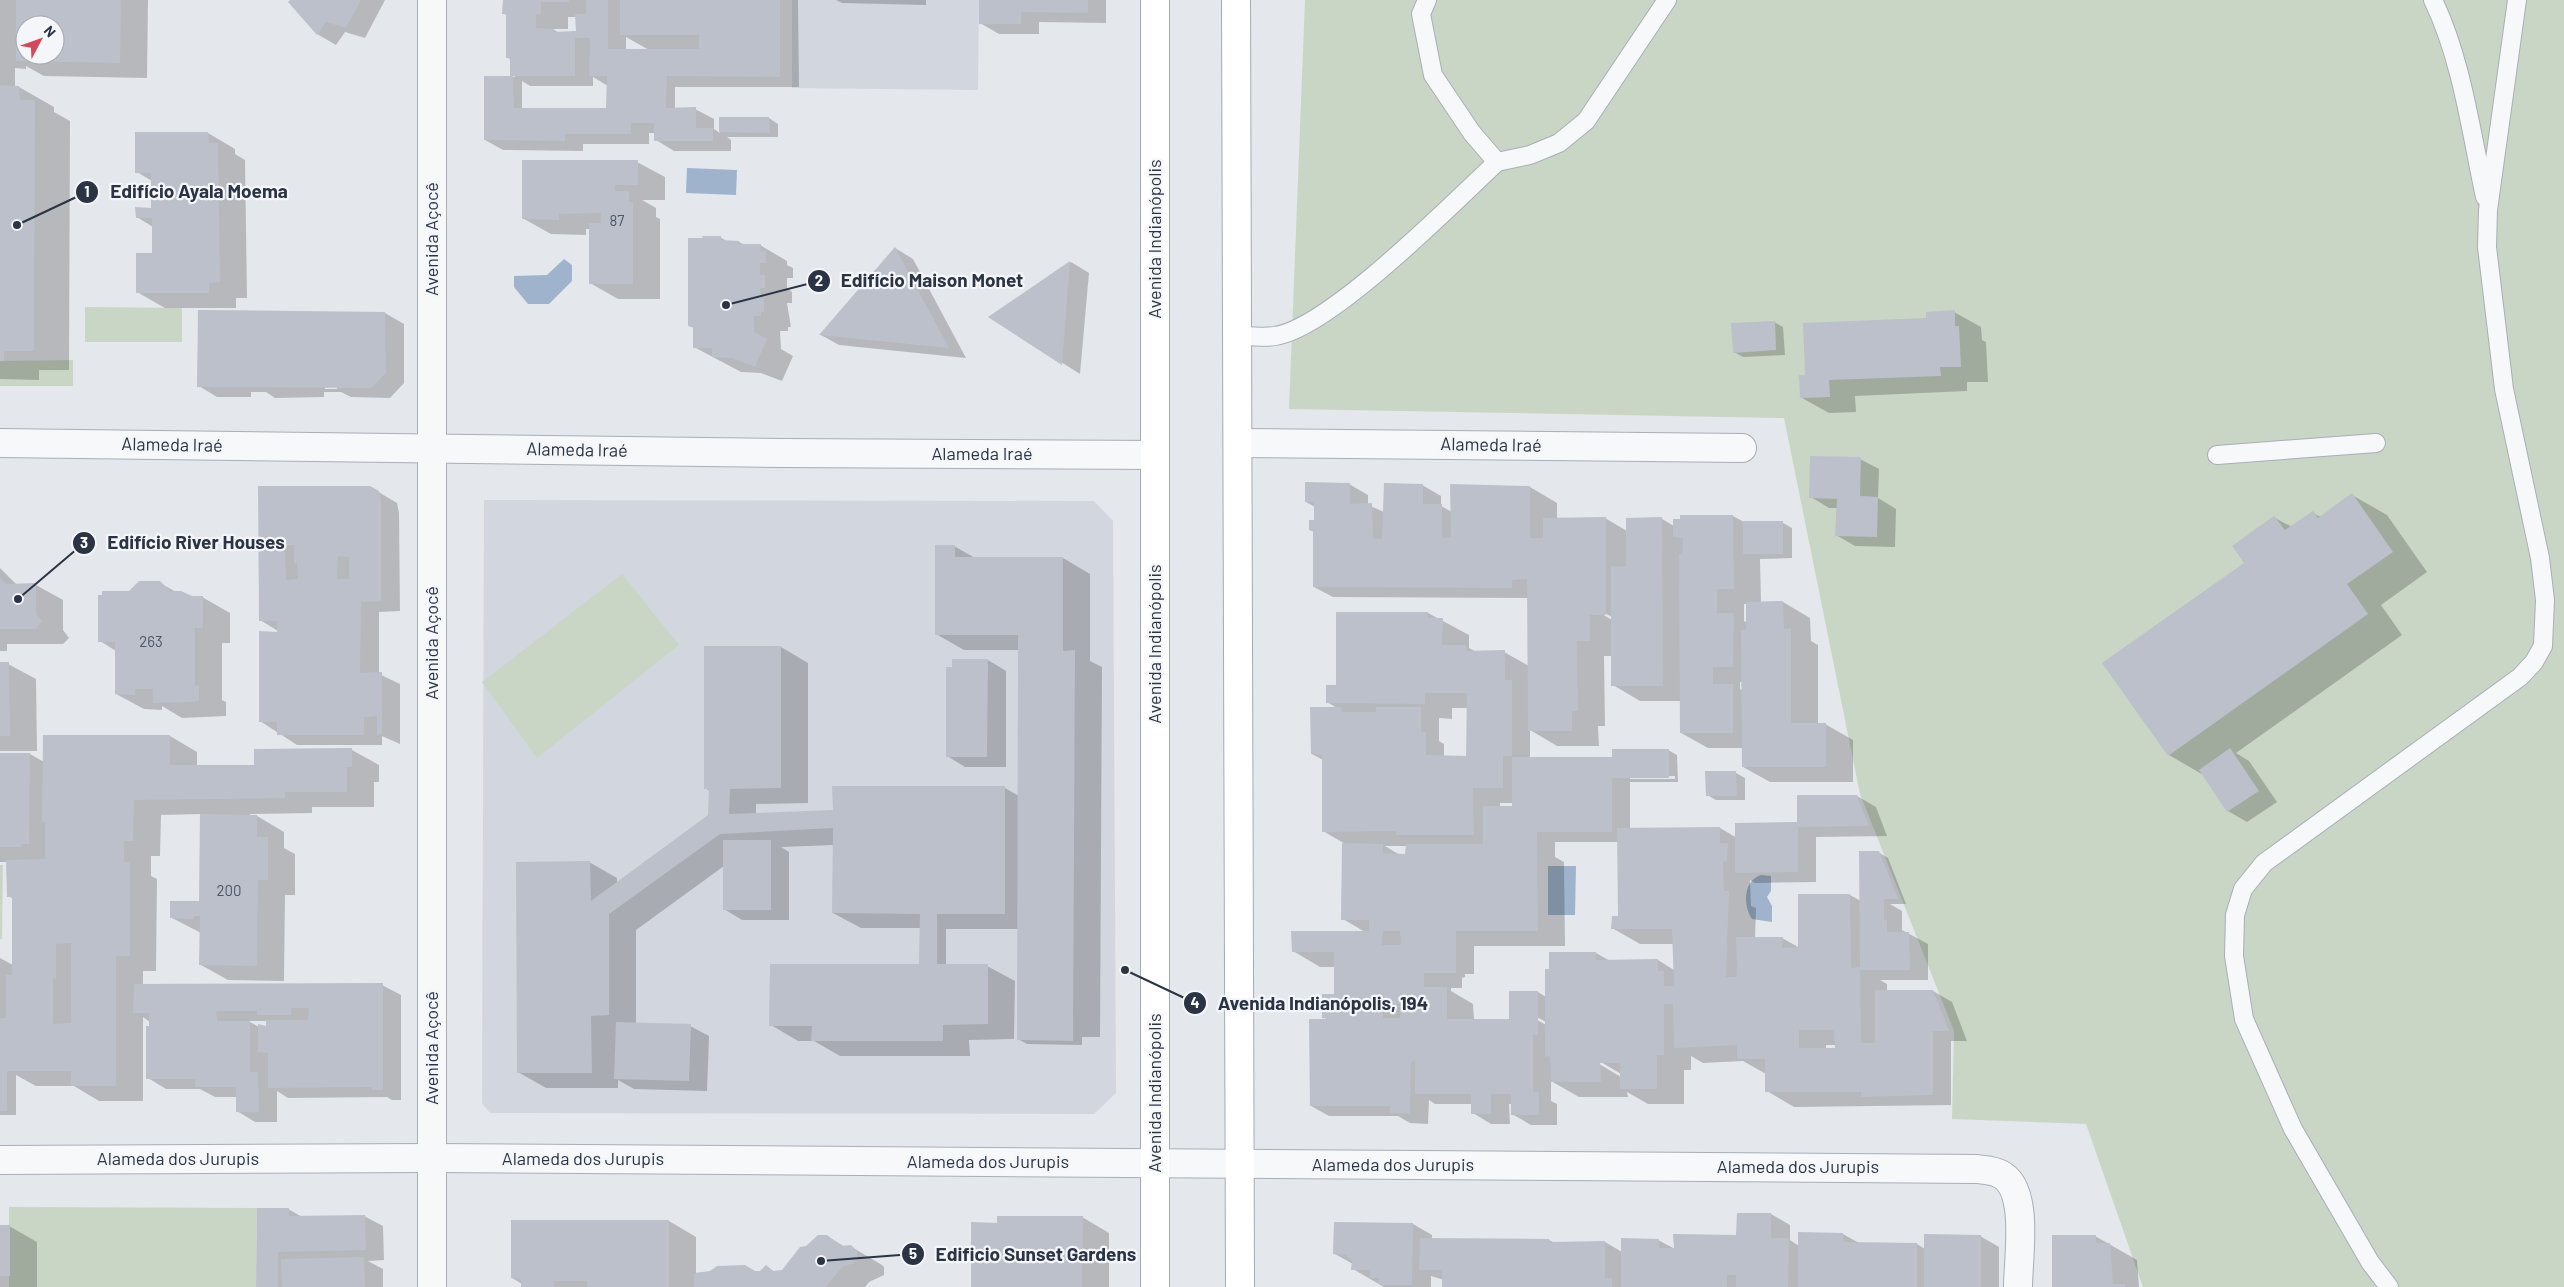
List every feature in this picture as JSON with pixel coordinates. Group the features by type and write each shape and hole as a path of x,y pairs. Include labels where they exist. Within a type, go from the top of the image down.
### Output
{"main road":[{"name":"Avenida Indianópolis","path":"1155,1287 1156,0"},
{"path":"1236,0 1239,443 1240,1287"}],"street":[{"name":"Avenida Açocê","path":"432,0 432,1287"},
{"name":"Alameda Iraé","path":"0,442 1155,455"},
{"name":"Alameda Iraé","path":"1239,443 1742,448"},
{"name":"Alameda dos Jurupis","path":"0,1160 432,1158 1977,1168 1999,1173 2016,1190 2019,1205 2018,1287"}],"lane":[{"path":"1427,0 1422,14 1433,75 1472,133 1497,162"},
{"path":"1237,335 1276,336 1300,328 1333,306 1430,225 1497,162 1530,156 1560,143 1586,121 1667,0"},
{"path":"2433,0 2446,26 2456,63 2488,210"},
{"path":"2389,1287 2370,1262 2293,1129 2244,1019 2234,956 2235,915 2243,890 2264,863 2520,676 2534,662 2543,646 2545,600 2540,558 2504,389 2487,247 2488,210 2517,0"},
{"path":"2216,455 2376,442"}],"shaded area":[{"path":"792,0 979,0 978,90 792,88"},
{"path":"484,500 1094,501 1113,521 1116,1093 1094,1114 490,1113 482,1103"}],"green space":[{"path":"1305,0 2564,0 2564,1287 2143,1287 2086,1124 1952,1119 1954,1031 1860,794 1784,418 1289,409"},
{"path":"85,307 182,308 182,342 85,342"},
{"path":"73,360 73,386 0,386 0,361"},
{"path":"622,574 679,645 537,758 482,682"},
{"path":"0,865 3,865 2,939 0,939"},
{"path":"9,1207 257,1208 256,1287 9,1287"}],"water":[{"path":"687,168 737,170 736,195 686,193"},
{"path":"564,259 572,265 572,281 549,304 528,304 514,287 514,276 547,275"},
{"path":"1548,866 1576,866 1575,915 1548,915"},
{"path":"1761,875 1771,876 1771,891 1767,897 1772,906 1772,922 1752,919 1747,907 1746,894 1748,888 1755,878"}],"building":[{"path":"16,0 121,0 120,63 65,62 65,15 16,15"},
{"path":"290,0 361,0 346,28 326,22 317,35 288,2"},
{"path":"503,0 569,0 569,2 541,2 541,14 536,14 536,28 554,29 554,32 576,31 575,14 586,14 586,0 608,0 608,49 699,49 699,35 620,35 620,0 780,0 780,77 667,76 666,108 696,107 696,128 713,128 713,141 654,141 654,123 631,123 631,134 565,134 565,141 484,140 484,76 510,76 510,58 506,58 506,14 502,14","holes":["575,38 590,38 589,76 607,76 606,108 514,108 513,76 575,76"]},
{"path":"979,0 1088,0 1088,13 1021,12 1021,24 979,24"},
{"path":"0,85 19,86 20,100 35,100 34,351 4,351 4,361 0,361"},
{"path":"719,117 769,117 770,133 719,132"},
{"path":"135,132 208,132 209,143 218,143 220,282 209,283 209,293 136,293 136,253 152,253 152,218 136,218 135,207 151,208 151,173 135,173"},
{"path":"522,160 638,160 638,185 615,185 615,191 629,191 629,202 633,202 633,284 589,284 589,223 601,223 601,213 559,214 559,220 522,219"},
{"path":"702,236 721,236 721,240 739,241 739,244 761,244 760,251 766,251 766,263 760,263 760,275 765,275 765,288 760,288 761,299 764,298 764,312 761,312 761,316 754,316 754,332 767,339 755,367 732,358 712,357 712,348 693,348 693,327 688,326 688,238 703,238"},
{"path":"895,247 949,348 819,335"},
{"path":"1070,261 1062,365 988,317"},
{"path":"198,310 385,312 386,373 371,388 197,387"},
{"path":"1955,310 1955,326 1959,326 1961,367 1940,367 1941,376 1829,380 1830,397 1800,398 1799,375 1805,375 1803,323 1926,318 1926,312"},
{"path":"1775,321 1776,350 1733,353 1731,323"},
{"path":"1810,456 1861,457 1860,496 1878,497 1877,537 1835,536 1837,499 1809,498"},
{"path":"1305,482 1350,483 1350,504 1372,503 1373,538 1382,539 1384,483 1423,484 1423,504 1442,504 1442,538 1451,537 1450,484 1530,486 1530,538 1543,538 1543,518 1606,517 1606,615 1590,615 1590,641 1577,641 1578,711 1572,711 1572,731 1528,731 1527,579 1512,580 1512,588 1313,587 1313,531 1309,530 1309,520 1314,520 1314,502 1305,502"},
{"path":"258,486 370,486 379,491 381,502 381,601 361,602 360,673 382,672 382,734 377,735 377,716 364,717 364,735 277,735 277,722 259,722 259,631 277,632 277,621 259,621","holes":["285,545 294,545 294,563 297,564 298,579 286,580","338,556 349,557 349,579 337,579"]},
{"path":"2352,493 2393,552 2347,584 2368,614 2168,756 2102,663 2244,563 2232,546 2274,516 2285,530 2313,511 2318,518"},
{"path":"1680,515 1733,515 1734,589 1717,589 1717,613 1734,613 1733,667 1713,667 1713,684 1733,684 1733,733 1680,733 1679,554 1682,554 1683,538 1673,537 1673,519 1680,519"},
{"path":"1662,517 1663,686 1611,686 1611,566 1626,567 1626,518"},
{"path":"1743,521 1783,521 1783,554 1743,554"},
{"path":"935,545 955,545 955,557 1063,557 1063,651 1075,650 1073,1041 1017,1040 1018,635 935,635"},
{"path":"0,578 6,584 36,583 36,614 42,621 36,629 0,629"},
{"path":"139,581 160,581 170,591 181,591 192,596 203,596 203,628 195,628 195,686 199,685 199,700 194,702 153,703 153,689 135,689 135,695 115,694 115,642 98,642 98,595 102,595 102,591 129,591"},
{"path":"1783,601 1784,629 1791,628 1791,723 1826,723 1826,767 1742,767 1741,630 1746,630 1746,602"},
{"path":"1336,612 1428,612 1428,618 1443,618 1442,645 1466,645 1466,651 1505,650 1505,680 1512,680 1512,756 1503,756 1503,788 1473,788 1474,835 1396,835 1396,831 1322,832 1322,755 1311,754 1310,707 1341,707 1342,712 1376,712 1376,707 1421,707 1421,732 1426,732 1426,755 1466,756 1467,693 1425,693 1425,704 1326,703 1326,685 1336,685"},
{"path":"704,646 781,646 781,788 730,789 729,814 833,810 832,786 1005,786 1005,914 937,914 937,964 988,964 988,1024 943,1025 943,1041 811,1041 812,1026 769,1026 770,964 919,964 920,914 832,913 833,828 720,834 609,914 609,1015 591,1016 592,1073 517,1073 516,862 590,861 591,901 708,815 709,789 704,789"},
{"path":"952,659 988,659 987,757 946,757 946,667 952,667"},
{"path":"0,662 9,662 10,736 0,736"},
{"path":"43,735 170,735 170,765 254,765 254,749 352,748 352,767 347,767 347,792 285,792 285,798 134,800 133,841 124,841 124,862 130,862 130,956 116,956 116,1086 71,1086 71,1071 7,1071 7,1111 0,1111 0,1018 6,1018 6,975 12,975 12,897 7,897 6,860 45,859 45,822 42,822","holes":["71,943 71,1023 53,1024 53,978 56,979 56,944"]},
{"path":"2230,748 2259,791 2227,812 2199,770"},
{"path":"1612,749 1669,749 1669,778 1612,778 1612,832 1537,832 1538,931 1456,931 1456,973 1424,973 1424,987 1447,987 1447,1019 1509,1019 1509,991 1538,991 1538,1035 1533,1035 1533,1092 1539,1092 1539,1115 1511,1115 1511,1094 1491,1094 1491,1114 1471,1114 1471,1094 1415,1094 1415,1060 1411,1063 1410,1114 1390,1113 1390,1106 1310,1106 1309,1019 1332,1019 1322,1018 1322,994 1334,994 1334,952 1292,952 1291,931 1369,931 1369,920 1341,920 1342,843 1383,844 1383,853 1405,854 1406,844 1483,844 1483,806 1512,806 1512,757 1612,757","holes":["1383,931 1400,931 1401,945 1382,945","1383,1004 1401,1004 1400,1018 1383,1018"]},
{"path":"0,753 30,753 29,844 21,844 21,847 0,847"},
{"path":"1705,771 1736,771 1737,796 1706,796"},
{"path":"1797,795 1857,795 1869,826 1798,827 1798,872 1735,873 1735,823 1797,822"},
{"path":"200,814 257,815 257,837 268,837 268,880 258,880 257,966 199,965 200,916 194,916 193,919 170,918 170,901 199,901"},
{"path":"1720,827 1720,843 1728,843 1727,861 1723,862 1724,891 1729,891 1726,977 1737,977 1736,937 1783,937 1782,948 1798,947 1798,894 1850,894 1851,968 1860,967 1859,851 1879,851 1898,899 1884,899 1884,920 1887,920 1887,932 1909,932 1910,970 1860,970 1861,1043 1875,1043 1875,990 1933,990 1949,1031 1933,1031 1933,1095 1861,1097 1861,1092 1765,1092 1765,1059 1737,1059 1737,1045 1674,1048 1673,1004 1664,1004 1664,1055 1657,1055 1657,1089 1620,1089 1620,1063 1600,1063 1601,1082 1551,1082 1550,1056 1545,1057 1545,969 1549,969 1549,952 1596,952 1596,960 1658,959 1658,971 1664,971 1664,986 1674,986 1672,929 1611,929 1612,916 1618,916 1617,828","holes":["1799,1030 1834,1030 1835,1048 1799,1048"]},
{"path":"723,840 771,840 771,910 723,910"},
{"path":"383,983 383,1090 372,1090 372,1087 268,1088 268,1053 258,1052 258,1024 266,1026 266,1020 308,1020 309,1008 291,1008 291,1015 257,1015 257,1011 216,1011 217,1021 250,1021 250,1072 258,1072 259,1112 236,1112 236,1087 195,1087 195,1079 146,1079 146,1026 149,1026 149,1013 133,1013 134,984"},
{"path":"616,1022 691,1024 689,1081 614,1079"},
{"path":"257,1208 289,1208 289,1216 365,1215 366,1250 278,1252 278,1287 256,1287"},
{"path":"1737,1213 1771,1213 1771,1238 1789,1238 1788,1287 1736,1287 1736,1275 1727,1275 1727,1287 1621,1287 1621,1238 1659,1239 1659,1248 1674,1248 1673,1234 1736,1235"},
{"path":"997,1216 1083,1216 1082,1287 971,1287 971,1222 997,1223"},
{"path":"511,1220 669,1220 669,1287 587,1287 587,1281 554,1281 554,1287 521,1287 521,1279 511,1278"},
{"path":"1334,1222 1413,1223 1412,1285 1379,1285 1379,1278 1370,1278 1370,1270 1351,1270 1352,1261 1345,1255 1333,1254"},
{"path":"0,1225 10,1225 10,1276 0,1276"},
{"path":"1798,1232 1843,1233 1844,1242 1917,1243 1917,1287 1798,1287"},
{"path":"1924,1234 1981,1235 1981,1287 1924,1287"},
{"path":"818,1235 827,1235 841,1246 851,1245 857,1251 857,1260 842,1267 826,1287 694,1287 694,1273 710,1271 717,1266 745,1265 755,1271 760,1271 766,1265 773,1271 782,1270 800,1247 806,1246"},
{"path":"2052,1235 2096,1235 2096,1243 2110,1243 2113,1284 2125,1284 2125,1287 2052,1287"},
{"path":"1420,1238 1549,1239 1550,1242 1605,1241 1605,1278 1612,1278 1612,1287 1442,1287 1442,1270 1419,1270"},
{"path":"364,1257 365,1287 282,1287 281,1259"}],"place":[{"name":"Edifício Ayala Moema","path":"17,225"},
{"name":"Edifício Maison Monet","path":"726,305"},
{"name":"Edifício River Houses","path":"18,599"},
{"name":"Avenida Indianópolis, 194","path":"1125,970"},
{"name":"Edificio Sunset Gardens","path":"821,1261"}]}
